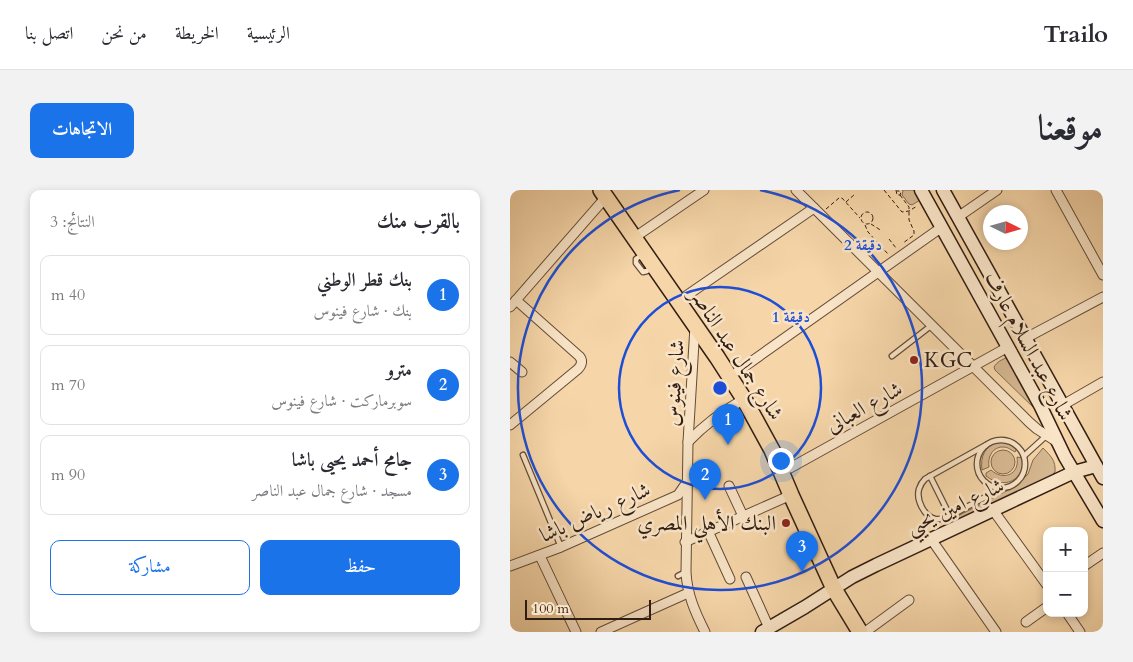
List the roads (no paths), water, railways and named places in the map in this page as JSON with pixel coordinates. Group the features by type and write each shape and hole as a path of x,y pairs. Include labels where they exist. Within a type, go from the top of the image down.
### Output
{"main road":[{"name":"شارع جمال عبد الناصر","path":"606,192 642,233 738,371 768,420 790,468 837,587"},
{"name":"شارع جمال عبد الناصر","path":"606,192 744,399 772,450 791,495 837,587 865,631"}],"street":[{"path":"642,233 704,190"},
{"path":"796,190 1029,422 1052,439"},
{"name":"شارع عبد السلام عارف","path":"921,190 1040,405 1052,439 1103,520"},
{"name":"شارع عبد السلام عارف","path":"943,190 1063,405 1100,464 1103,478"},
{"path":"958,217 997,190"},
{"path":"1056,190 1103,275"},
{"path":"510,425 578,369 582,363 579,356 513,304 606,192"},
{"path":"686,296 817,211"},
{"path":"738,371 942,228"},
{"path":"1026,338 1103,297"},
{"name":"شارع فينوس","path":"695,326 682,574 691,603 705,632"},
{"name":"شارع العبانى","path":"790,468 1008,347"},
{"path":"510,362 522,372"},
{"path":"1063,405 1103,382"},
{"name":"شارع فينوس","path":"688,442 714,417 744,399"},
{"name":"شارع امين يحيي","path":"765,630 869,568 1074,472 1100,464"},
{"name":"شارع رياض باشا","path":"510,566 540,556 678,495 687,482"},
{"path":"729,486 743,516"},
{"path":"685,542 791,495"},
{"path":"994,510 1043,579"},
{"path":"708,531 730,579"},
{"path":"932,539 996,632"},
{"path":"1088,563 1103,553"},
{"path":"540,556 576,632"},
{"path":"746,577 765,630"},
{"path":"601,632 688,593"},
{"path":"865,631 909,600"},
{"path":"1026,622 1043,610"},
{"path":"1070,617 1080,632"}],"lane":[{"path":"892,356 932,325"},
{"path":"1024,456 1052,439"},
{"path":"986,445 981,450 977,463 984,481 995,488 1014,485 1023,475 1026,462 1024,456 1016,445 1004,440 991,442 925,479 918,492 920,502 926,512 937,519 950,516 1002,488"},
{"path":"523,455 561,547"},
{"path":"930,476 950,516"}],"place":[{"name":"KGC","path":"914,360"},
{"name":"بنك قطر الوطني","path":"728,445"},
{"name":"مترو","path":"705,500"},
{"name":"البنك الأهلي المصري","path":"786,523"},
{"name":"جامح أحمد يحيى باشا","path":"802,572"}]}
